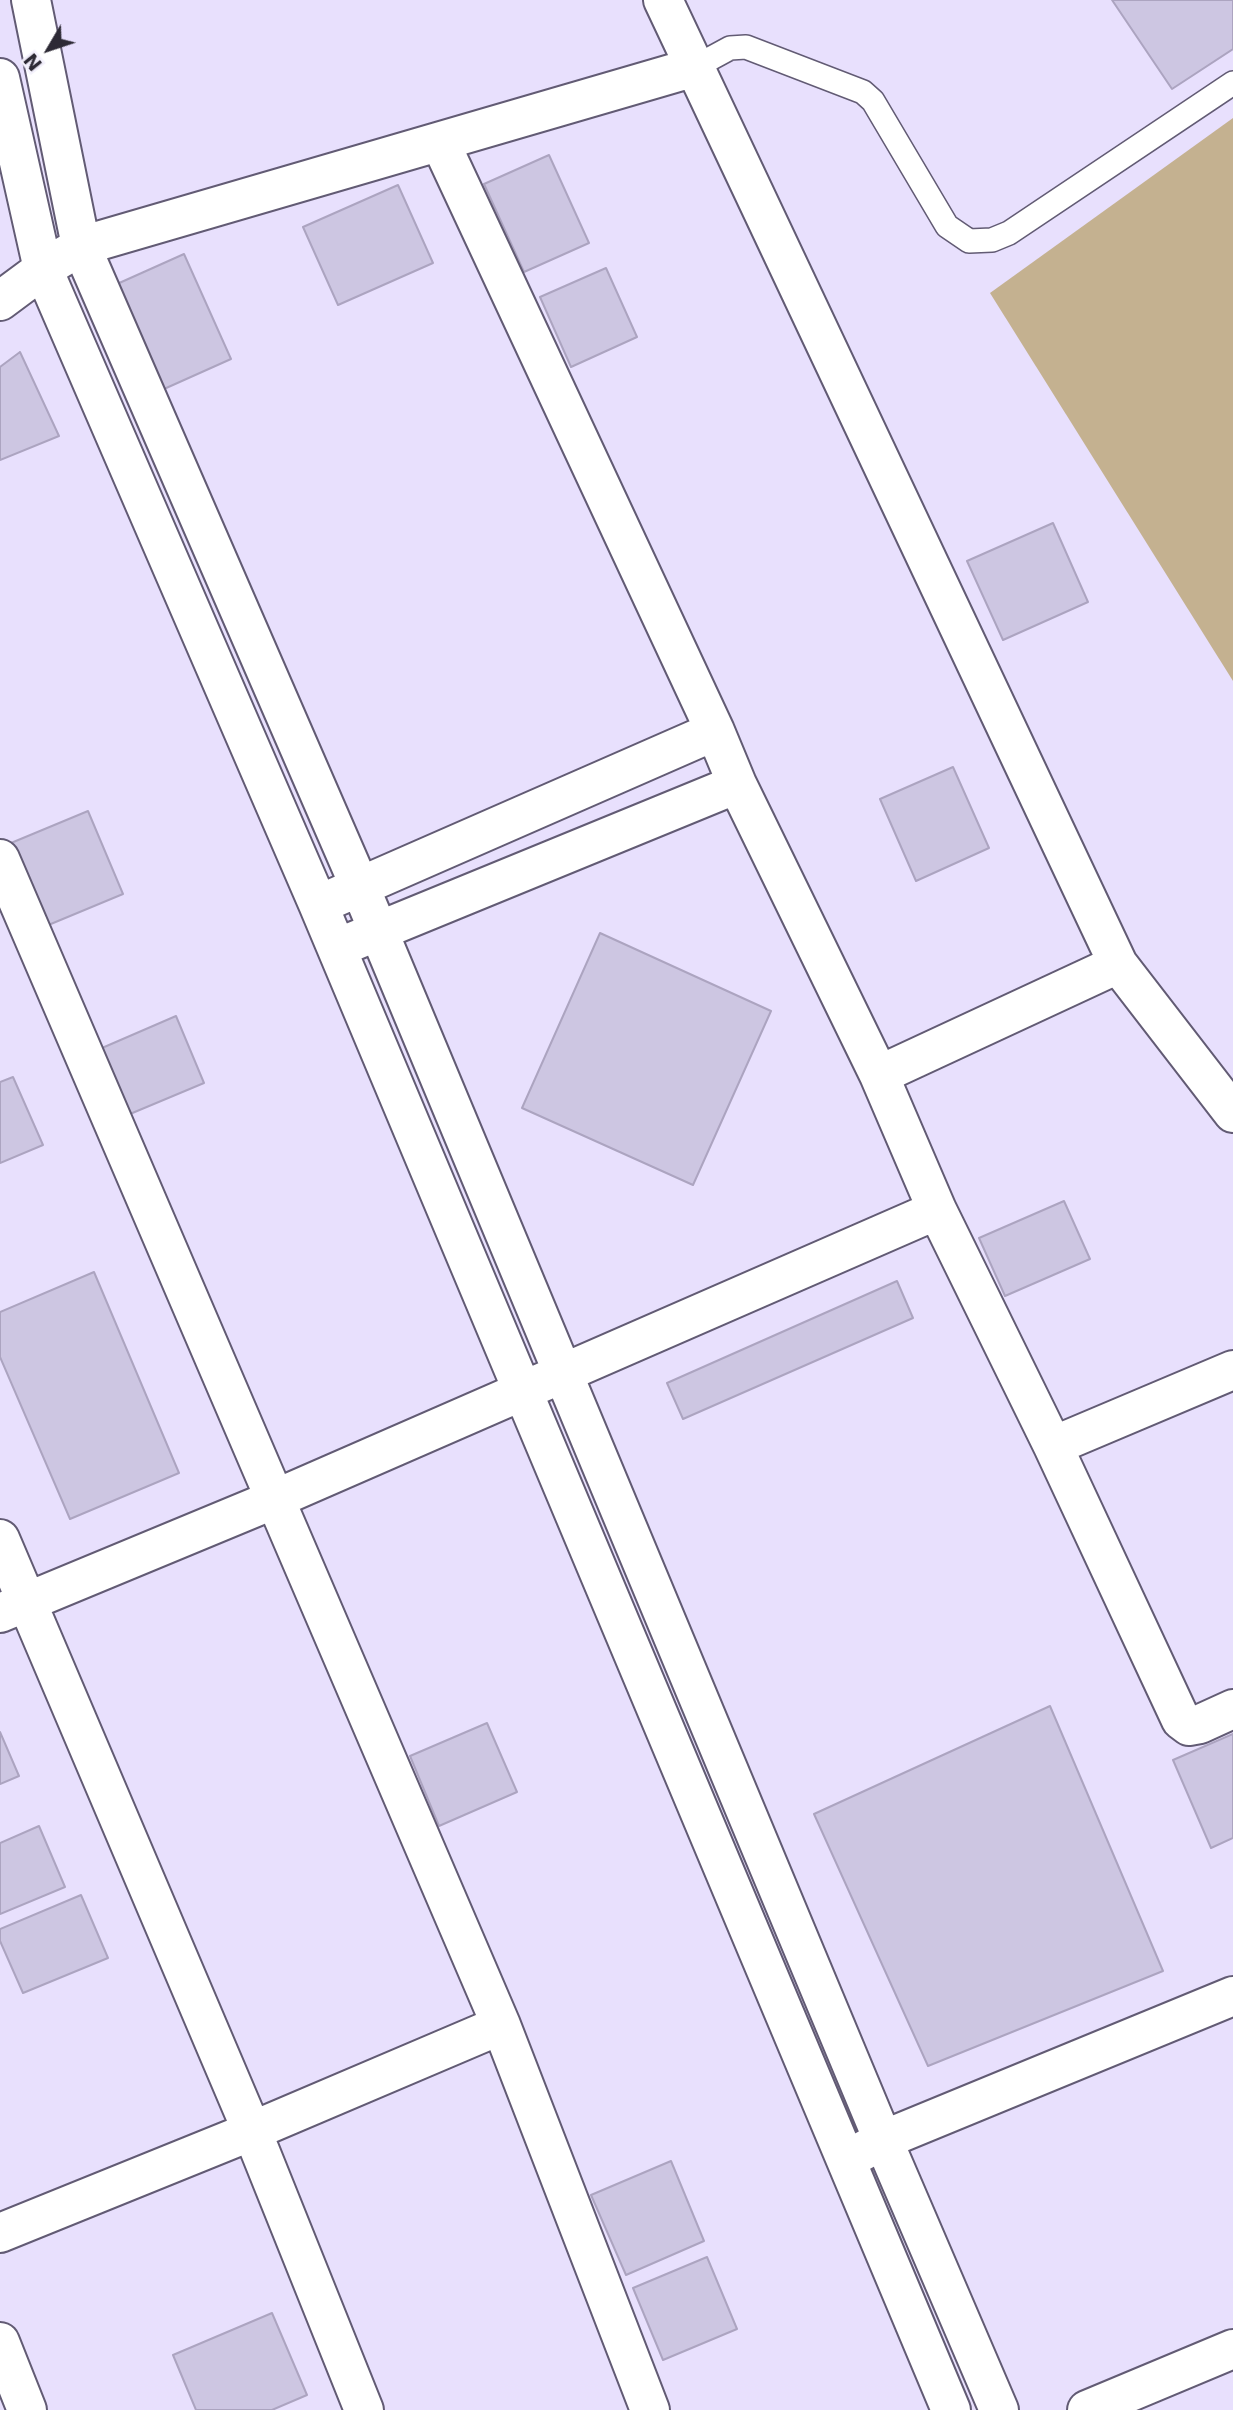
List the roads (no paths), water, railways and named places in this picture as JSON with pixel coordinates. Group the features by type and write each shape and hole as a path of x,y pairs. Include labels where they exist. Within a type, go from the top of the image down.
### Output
{"street":[{"path":"31,0 81,246 360,887 883,2140 999,2410"},
{"path":"663,0 1118,964 1233,1113"},
{"path":"0,301 43,269 81,246 695,67"},
{"path":"0,78 43,269 318,904 951,2410"},
{"path":"440,142 715,731 737,784 879,1075 937,1210 1053,1446 1181,1720 1189,1726 1200,1724 1233,1709"},
{"path":"318,904 715,731"},
{"path":"337,949 737,784"},
{"path":"0,859 501,2025 650,2410"},
{"path":"879,1075 1118,964"},
{"path":"13,1607 522,1393 937,1210"},
{"path":"1053,1446 1233,1370"},
{"path":"0,1539 13,1607 252,2131 364,2410"},
{"path":"844,2160 883,2140 1233,1996"},
{"path":"0,2233 252,2131 501,2025"},
{"path":"0,2342 27,2410"},
{"path":"1087,2410 1233,2349"}],"lane":[{"path":"695,67 730,48 746,47 863,92 873,102 947,226 969,241 992,240 1009,233 1233,83"}]}
